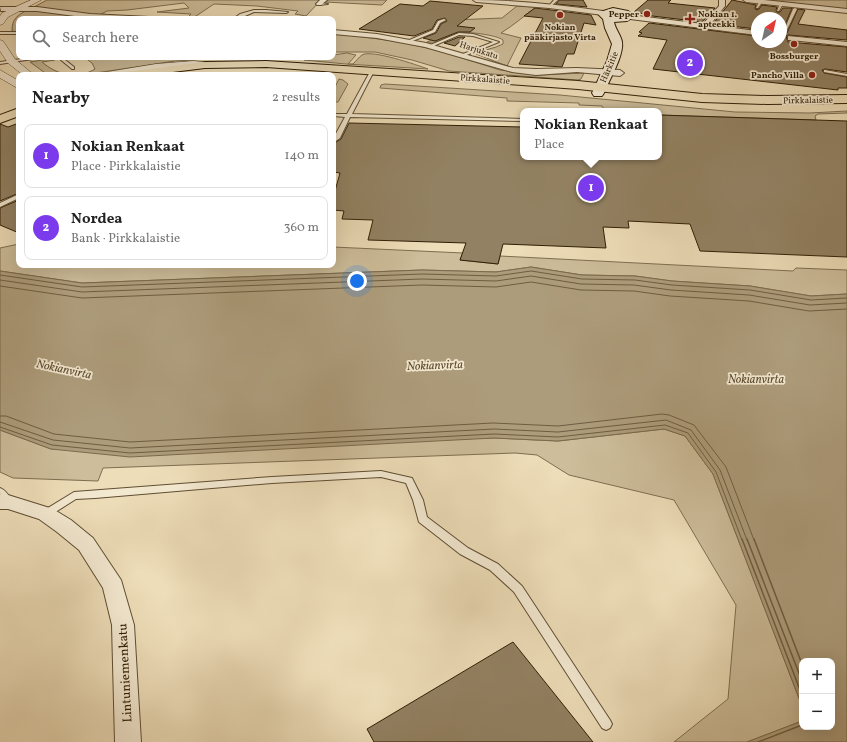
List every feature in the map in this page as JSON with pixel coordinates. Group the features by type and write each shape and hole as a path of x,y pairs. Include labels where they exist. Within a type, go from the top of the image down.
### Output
{"main road":[{"path":"607,14 616,8 625,11"},
{"path":"607,14 625,11"},
{"name":"Härkitie","path":"625,11 628,50"},
{"name":"Härkitie","path":"599,90 613,61 617,44 610,29 607,14"},
{"name":"Pirkkalaistie","path":"142,72 165,68 205,65 261,64 370,74 599,90 720,106 759,108 807,107 847,103"},
{"name":"Härkitie","path":"614,92 623,68"},
{"name":"Pirkkalaistie","path":"192,72 212,70 310,72"},
{"name":"Pirkkalaistie","path":"336,73 370,74"},
{"name":"Pirkkalaistie","path":"614,92 726,99 847,100"},
{"path":"0,111 16,105"},
{"path":"0,119 16,113"}],"street":[{"path":"0,9 22,0"},
{"path":"0,22 5,15 37,0"},
{"path":"476,0 549,6 607,14"},
{"path":"709,26 722,6 722,0"},
{"path":"746,0 759,4 779,7 847,11"},
{"path":"0,9 37,10 90,16"},
{"path":"625,11 709,26 751,31"},
{"name":"Harjukatu","path":"336,32 430,46 464,55 495,66 518,70 536,72 577,70 608,72 623,68"},
{"path":"787,35 847,43"},
{"path":"0,43 11,61 26,72"},
{"path":"126,72 169,65 205,65"},
{"path":"0,74 16,84"},
{"name":"Lintuniemenkatu","path":"3,499 46,514 64,526 86,544 113,586 123,625 128,742"}],"lane":[{"path":"549,6 556,0"},
{"path":"787,24 795,9"},
{"path":"239,16 257,10 286,12"},
{"path":"409,42 434,30 439,22 444,20"},
{"path":"0,33 16,33"},
{"path":"430,46 459,34 473,35 497,42 464,55"},
{"path":"0,63 19,60"},
{"path":"63,60 73,68"},
{"path":"825,70 847,75"},
{"path":"336,139 370,74"},
{"path":"336,115 520,120"},
{"path":"0,205 16,197"},
{"path":"46,514 74,496 95,494 272,480 382,474 409,480 418,500 422,519 464,551 494,567 518,589 606,724"}],"shaded area":[{"path":"47,0 321,0 306,16 295,14 298,11 257,6 214,4 196,16 189,16 191,14 157,12 189,8 184,3 107,11 101,14 123,16 98,15 34,7"},
{"path":"329,0 387,0 382,5 325,2"},
{"path":"757,0 847,0 847,10"},
{"path":"517,6 536,7 501,33 521,38 507,66 476,54 503,44 503,40 500,38 481,34 457,33 439,41 427,42 446,34 457,26 453,20 502,18"},
{"path":"28,10 79,16 18,16"},
{"path":"16,18 16,32 12,31 14,20"},
{"path":"336,33 401,42 440,51 500,70 540,75 584,73 581,79 578,80 449,71 412,60 375,52 336,52"},
{"path":"347,53 356,55 348,64 353,64 362,55 375,54 394,58 428,69 346,64 304,60 336,60 336,55"},
{"path":"55,60 42,62 59,72 44,72 30,62"},
{"path":"88,60 194,60 175,61 102,72 88,72 95,69 92,63"},
{"path":"339,79 348,84 338,102 336,102 336,85"},
{"path":"385,84 560,95 735,112 810,113 847,111 847,113 818,114 815,116 816,120 662,115 662,108 603,108 602,106 579,105 579,103 507,101 507,98 380,88 381,85"},
{"path":"16,245 16,268 336,268 336,247 463,253 460,260 498,264 500,256 793,271 796,268 847,270 847,294 811,296 750,286 672,281 635,276 582,275 531,267 496,272 422,270 82,283 0,271 0,248"},
{"path":"664,429 685,436 713,474 799,698 799,722 747,742 674,742 728,699 736,605 674,500 569,475 537,455 515,453 103,468 98,481 13,478 0,472 0,430 51,449 494,438 558,441"}],"water":[{"name":"Nokianvirta","path":"531,267 582,275 635,276 672,281 750,286 811,296 847,294 847,742 747,742 799,722 799,730 835,730 835,658 799,658 799,698 713,474 685,436 664,429 558,441 494,438 130,457 51,449 0,430 0,271 82,283 422,270 496,272"}],"building":[{"path":"559,0 583,0 587,7 556,4"},
{"path":"648,0 671,0 668,3 715,8 702,22 644,15 645,14 634,12"},
{"path":"732,0 756,5 756,10 762,5 777,7 777,12 751,12 751,28 713,24"},
{"path":"430,1 483,6 457,26 475,28 470,32 458,32 435,41 423,38 436,33 441,24 447,21 445,18 437,20 432,29 414,36 359,29 400,4 423,6"},
{"path":"535,8 591,15 596,25 584,23 574,54 567,54 562,67 519,64 543,18 524,16"},
{"path":"783,8 792,8 787,20 787,12 780,12"},
{"path":"798,9 805,10 798,24 847,30 847,40 788,35 787,33"},
{"path":"649,23 751,35 751,48 787,48 787,39 788,42 847,47 847,72 825,69 822,70 824,73 847,77 847,88 838,88 838,90 653,69 667,40 638,36 642,33 639,32"},
{"path":"459,37 465,37 455,46 444,43"},
{"path":"662,115 847,121 847,257 700,251 690,224 628,221 629,228 603,227 606,248 503,244 498,264 460,260 466,243 368,240 373,220 342,219 344,211 336,210 336,187 340,173 336,172 336,142 341,139 349,123 520,127 520,160 662,160"},
{"path":"0,124 8,127 16,124 16,194 0,201"},
{"path":"16,201 16,232 0,225 0,208"},
{"path":"513,642 593,742 374,742 367,729"}],"place":[{"name":"Pepper","path":"647,14"},
{"name":"Nokian pääkirjasto Virta","path":"560,15"},
{"name":"Nokian 1. apteekki","path":"690,19"},
{"name":"Bossburger","path":"794,44"},
{"name":"Nordea","path":"690,63"},
{"name":"Pancho Villa","path":"812,75"},
{"name":"Nokian Renkaat","path":"591,188"}]}
